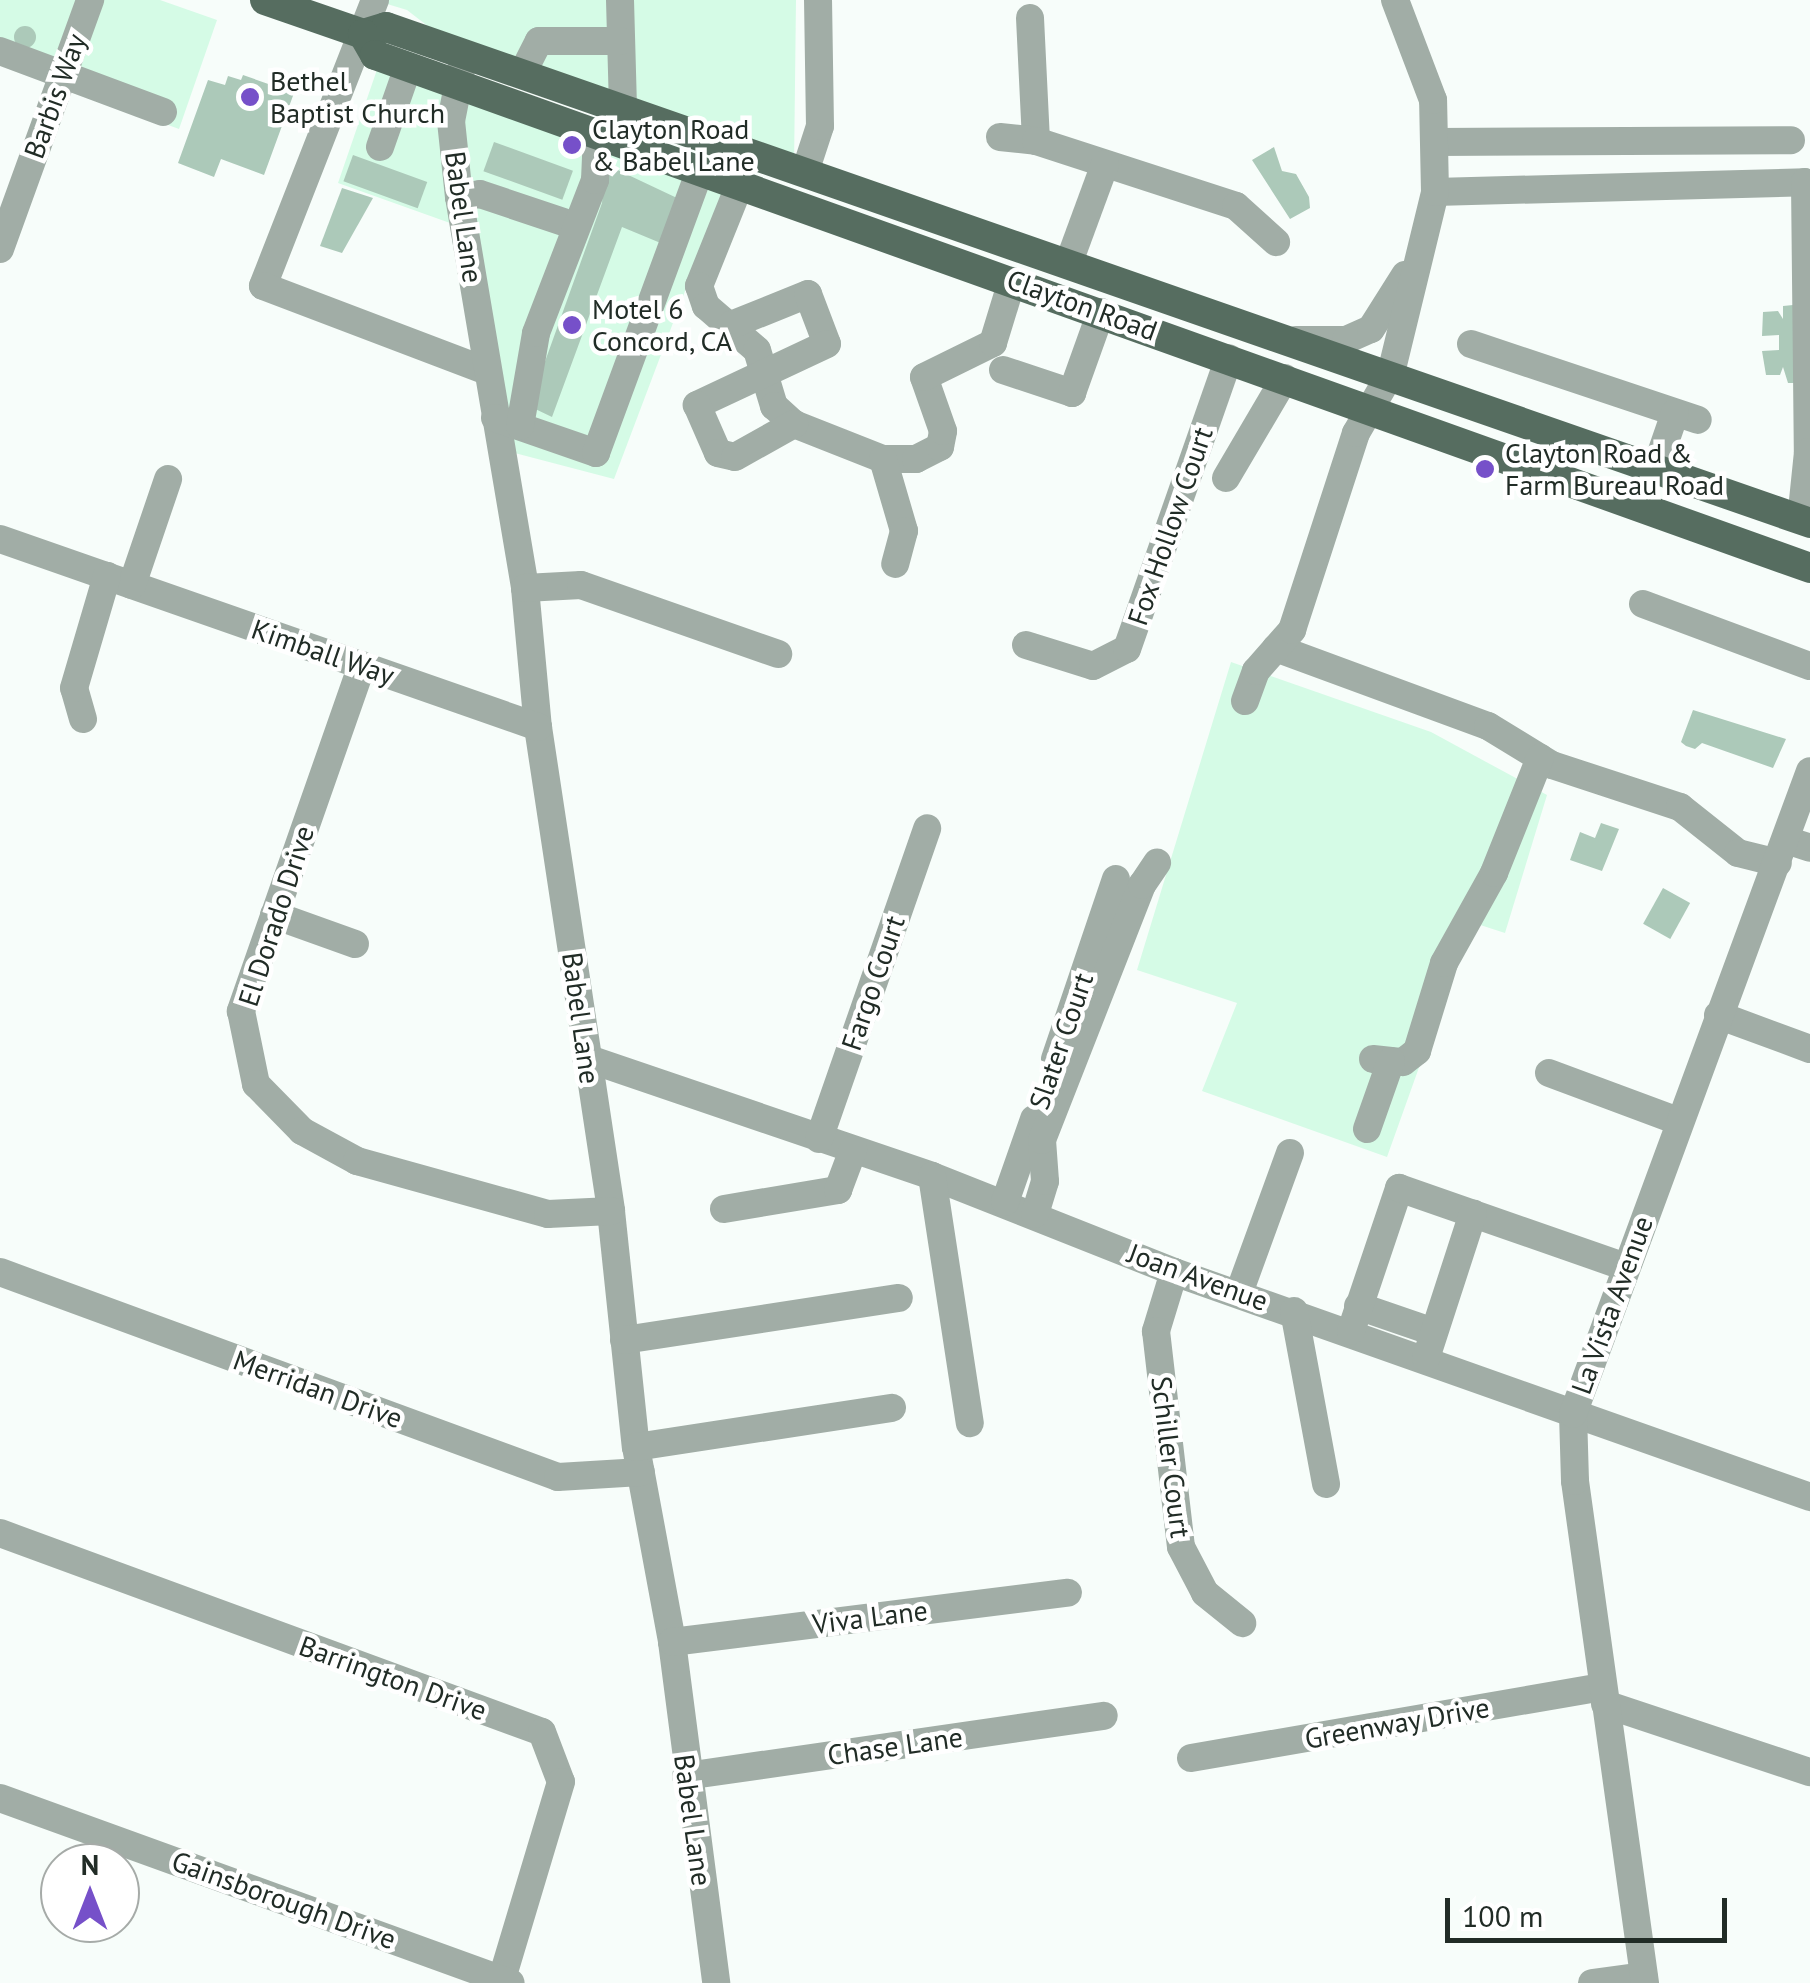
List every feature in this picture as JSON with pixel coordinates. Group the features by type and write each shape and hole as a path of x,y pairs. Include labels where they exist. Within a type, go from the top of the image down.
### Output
{"main road":[{"name":"Clayton Road","path":"265,0 362,34 386,27 1391,373 1806,522"},
{"name":"Clayton Road","path":"362,34 374,55 1374,409 1810,568"}],"street":[{"name":"Barbis Way","path":"0,249 90,0"},
{"path":"375,0 263,286 486,370"},
{"path":"620,0 623,109"},
{"path":"805,172 820,126 818,0"},
{"path":"1244,701 1256,671 1292,630 1356,433 1374,409 1391,373 1435,192 1433,100 1395,0"},
{"path":"1030,18 1036,141"},
{"path":"522,74 539,41 620,41"},
{"path":"0,50 163,112"},
{"name":"Babel Lane","path":"466,55 456,84 451,121 458,197 486,370 508,422 538,727 611,1211 638,1460 672,1642 686,1776 716,1983"},
{"path":"380,147 408,67"},
{"path":"597,134 595,180 536,333 508,422 596,453 700,170"},
{"path":"1000,137 1036,141 1236,206 1276,242"},
{"path":"1435,142 1791,140"},
{"path":"1069,262 1106,164"},
{"path":"1435,192 1804,182 1806,522"},
{"path":"740,184 699,286 706,306 757,350 774,406 794,424 883,459 916,459 940,447 943,431 924,376 993,343 1012,281"},
{"path":"458,197 480,194 563,222"},
{"path":"1296,340 1346,340 1371,329 1424,238"},
{"path":"731,325 808,294 827,344 698,405 718,452 735,457 794,424"},
{"path":"1004,370 1072,392 1100,312"},
{"path":"1471,344 1687,417 1656,468"},
{"name":"Fox Hollow Court","path":"1026,645 1092,666 1127,649 1229,358"},
{"path":"1226,478 1286,378"},
{"path":"883,459 904,532 895,564"},
{"path":"82,719 74,688 168,478"},
{"name":"Kimball Way","path":"0,539 538,727"},
{"path":"525,588 581,585 778,654"},
{"path":"1644,604 1810,666"},
{"path":"1276,648 1488,726 1540,758 1680,807 1738,853 1791,850"},
{"name":"El Dorado Drive","path":"362,666 242,1011 256,1084 302,1131 357,1161 548,1214 611,1211"},
{"path":"1367,1129 1382,1060 1402,1062 1417,1051 1444,963 1494,873 1540,758"},
{"name":"La Vista Avenue","path":"1645,1980 1604,1696 1572,1414 1718,1016 1791,850 1808,785"},
{"name":"Fargo Court","path":"819,1139 927,828"},
{"path":"1035,1214 1045,1181 1042,1140 1142,884 1157,863"},
{"name":"Slater Court","path":"1006,1202 1116,879"},
{"path":"274,915 355,944"},
{"path":"1718,1016 1810,1049"},
{"name":"Joan Avenue","path":"586,1058 1006,1202 1174,1272 1294,1310 1354,1318 1430,1345 1572,1414 1810,1497"},
{"path":"1549,1073 1678,1121"},
{"path":"724,1209 838,1190 854,1150"},
{"path":"1239,1293 1290,1153"},
{"path":"932,1176 970,1423"},
{"path":"1354,1318 1400,1188 1626,1267"},
{"path":"1430,1345 1473,1213"},
{"name":"Merridan Drive","path":"0,1272 558,1478 638,1460"},
{"name":"Schiller Court","path":"1174,1272 1156,1331 1181,1547 1205,1593 1242,1622"},
{"path":"624,1340 899,1298"},
{"path":"1294,1310 1326,1484"},
{"path":"638,1460 892,1408"},
{"name":"Barrington Drive","path":"0,1533 542,1732 561,1782 507,1981"},
{"name":"Viva Lane","path":"672,1642 1068,1593"},
{"path":"1604,1696 1810,1772"},
{"name":"Greenway Drive","path":"1191,1758 1604,1696"},
{"name":"Chase Lane","path":"686,1776 1104,1716"},
{"name":"Gainsborough Drive","path":"0,1798 507,1981"},
{"path":"1592,1983 1645,1980"}],"shaded area":[{"path":"0,0 160,0 217,20 179,129 0,63"},
{"path":"374,0 796,0 794,168 465,55 407,10"},
{"path":"381,58 727,180 614,479 503,450 464,228 338,183"},
{"path":"1231,662 1431,732 1547,795 1505,933 1471,922 1387,1157 1202,1091 1237,1003 1137,970"}],"building":[{"path":"25,26 33,29 33,45 25,48 17,45 14,37 17,29"},
{"path":"243,75 294,93 264,175 221,159 214,177 178,163 208,80 225,85 228,76 241,80"},
{"path":"494,142 573,171 562,200 483,171"},
{"path":"1274,147 1282,171 1296,174 1309,197 1310,208 1290,219 1252,160"},
{"path":"353,155 427,182 418,208 343,181"},
{"name":"Motel 6 Concord, CA","path":"605,164 677,198 663,244 622,227 552,417 529,406 602,203"},
{"path":"342,188 373,198 342,253 320,246"},
{"path":"1803,304 1805,383 1788,383 1783,367 1780,375 1766,375 1762,351 1779,350 1779,335 1762,336 1763,312 1778,311 1783,319 1783,306"},
{"path":"1693,710 1786,739 1773,768 1702,743 1695,749 1686,746 1681,742"},
{"path":"1601,823 1619,829 1602,871 1570,860 1580,832 1595,838"},
{"path":"1663,888 1690,903 1670,939 1643,924"}],"place":[{"name":"Bethel Baptist Church","path":"250,97"},
{"name":"Clayton Road & Babel Lane","path":"572,145"},
{"name":"Motel 6 Concord, CA","path":"572,325"},
{"name":"Clayton Road & Farm Bureau Road","path":"1485,469"}]}
